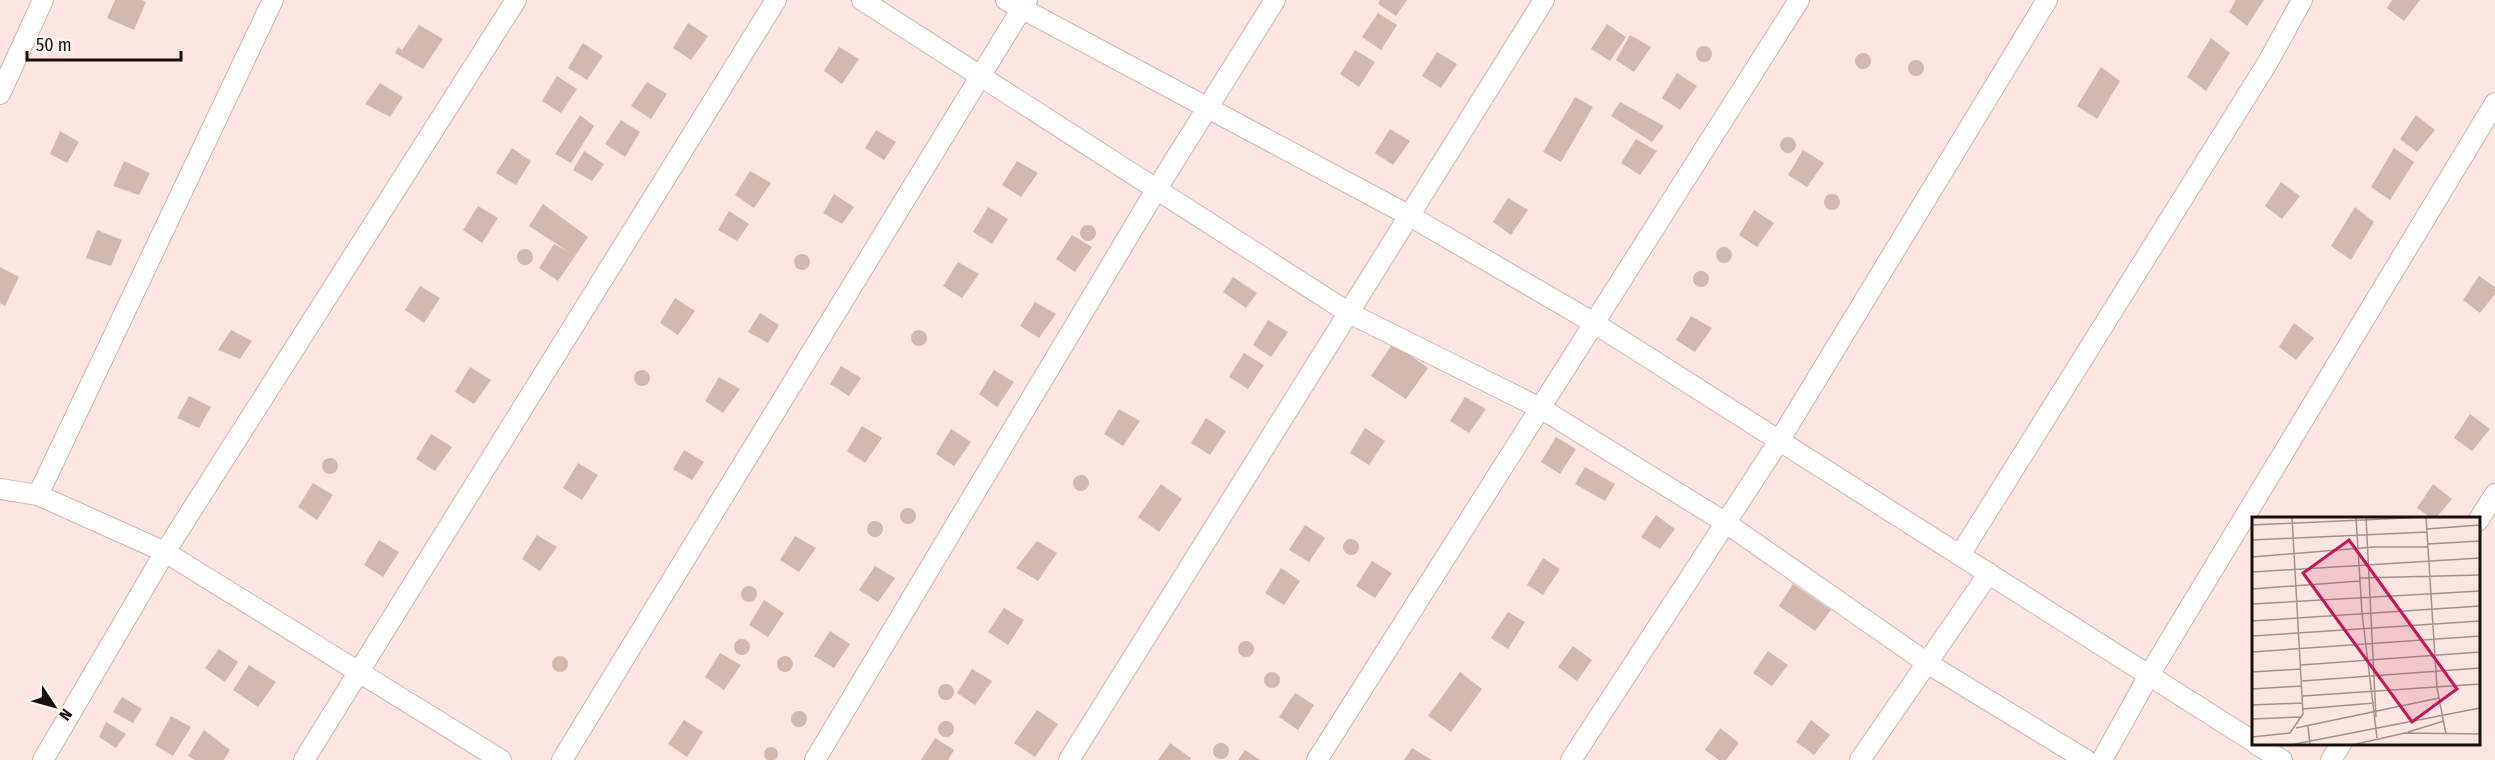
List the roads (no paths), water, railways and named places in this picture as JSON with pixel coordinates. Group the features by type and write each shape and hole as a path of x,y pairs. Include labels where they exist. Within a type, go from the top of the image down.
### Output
{"street":[{"path":"0,94 43,0"},
{"path":"38,495 273,0"},
{"path":"43,760 165,552 516,0"},
{"path":"304,760 776,0"},
{"path":"862,0 980,78 1349,313 1542,409 1726,523 1926,663 2086,760"},
{"path":"815,760 1156,190 1275,0"},
{"path":"1069,760 1544,0"},
{"path":"1317,760 1542,409 1799,0"},
{"path":"1571,760 1779,441 2047,0"},
{"path":"1960,555 2268,62 2302,0"},
{"path":"562,760 980,78 1018,3 1206,108 1410,216 1594,323 2252,741"},
{"path":"2102,760 2149,675 2495,103"},
{"path":"0,489 38,495 165,552 501,760"},
{"path":"2480,518 2495,494"},
{"path":"1860,760 1989,573"},
{"path":"2258,745 2282,760"},
{"path":"2331,760 2340,745"}]}
